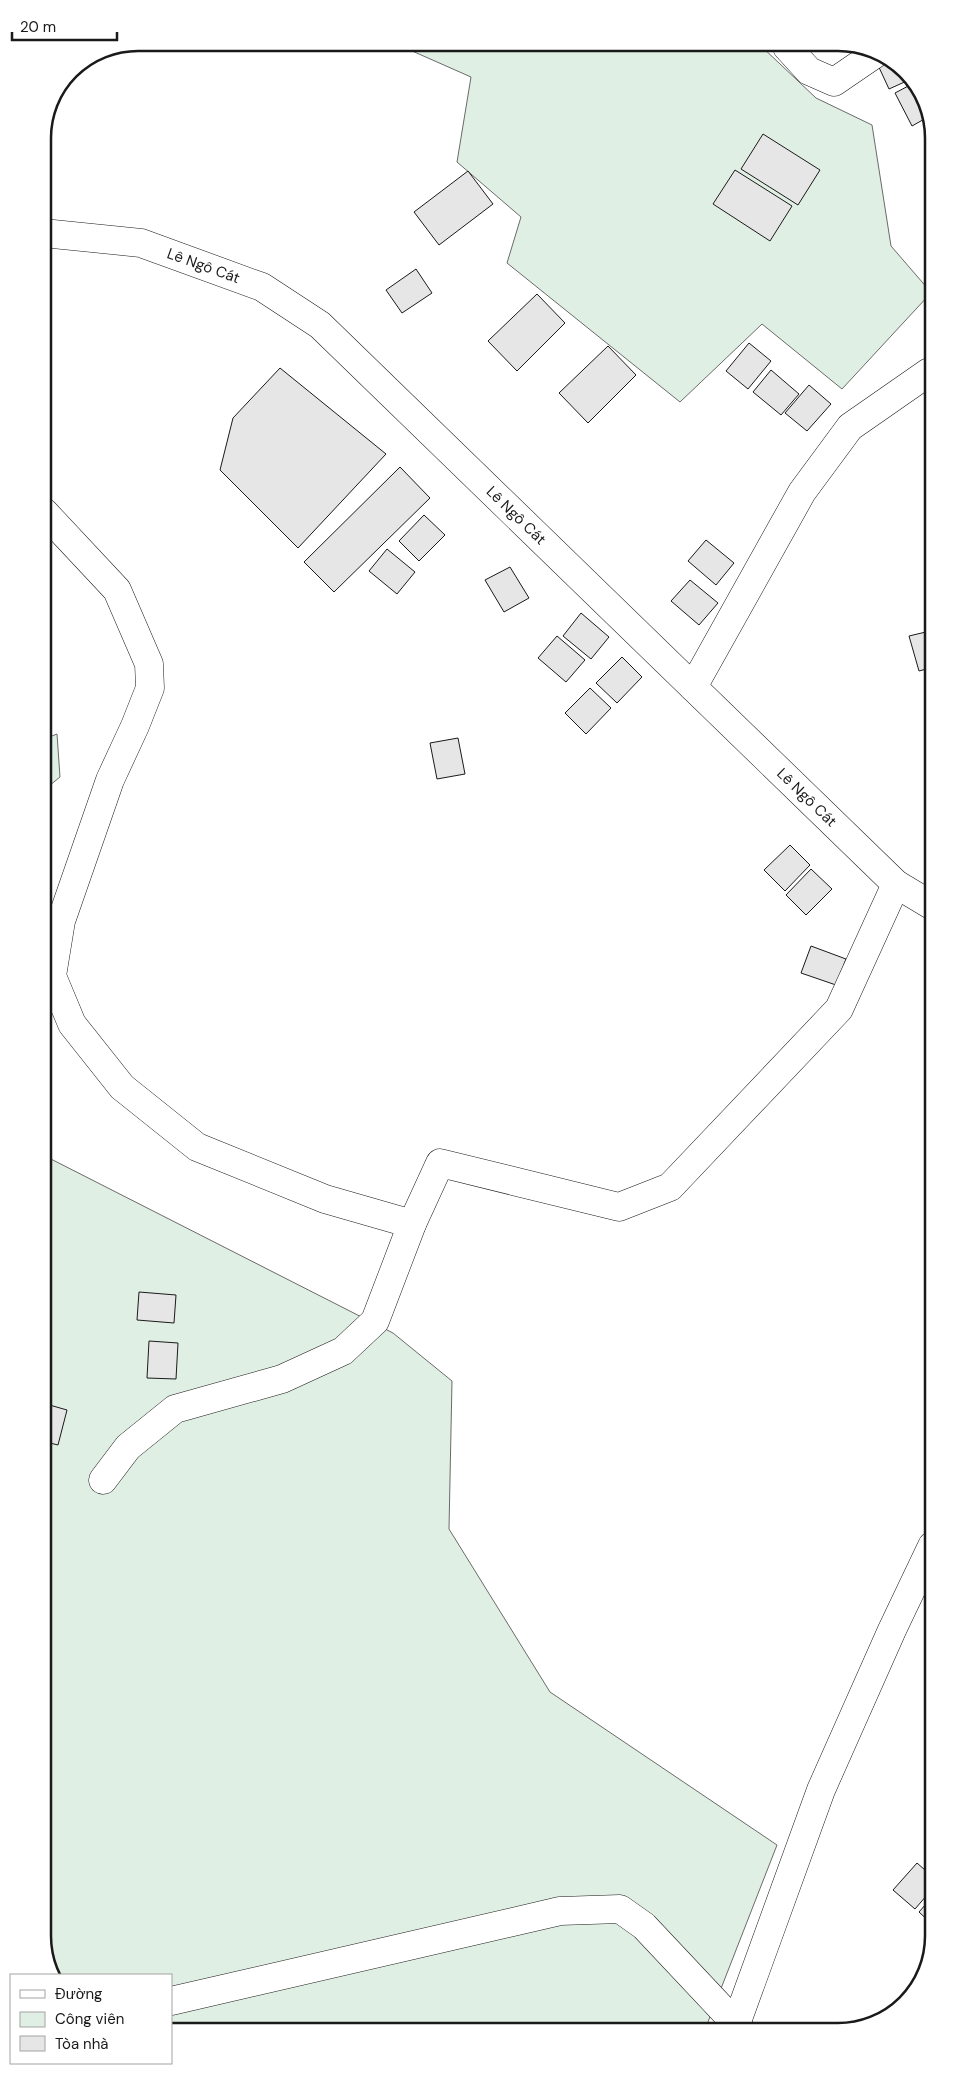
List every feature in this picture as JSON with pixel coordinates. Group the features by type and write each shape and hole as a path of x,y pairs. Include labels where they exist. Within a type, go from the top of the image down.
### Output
{"street":[{"path":"791,51 809,71 834,82 869,58"},
{"name":"Lê Ngô Cát","path":"51,234 141,243 262,287 320,325 896,884 925,901"},
{"path":"693,687 802,492 850,427 925,375"},
{"path":"51,519 117,590 148,664 150,688 110,780 61,921 52,976 72,1024 122,1087 196,1147 325,1200 412,1224"},
{"path":"103,1480 128,1447 175,1409 282,1379 343,1351 375,1321 412,1224 440,1163 619,1207 670,1187 838,1009 896,884"},
{"path":"738,2023 821,1790 925,1561"},
{"path":"172,2001 560,1911 620,1909 644,1926 734,2023"}],"green space":[{"path":"412,51 766,51 816,98 872,125 891,246 925,285 925,299 842,389 762,324 680,402 507,263 521,217 457,162 471,77"},
{"path":"57,734 60,777 51,784 51,736"},
{"path":"51,1159 393,1333 452,1381 449,1529 550,1692 777,1845 708,2023 172,2023 172,1974 61,1974 56,1963 51,1935"}],"building":[{"path":"879,62 891,69 904,82 889,89 877,63"},
{"path":"908,86 920,111 922,120 912,126 895,93"},
{"path":"763,134 820,170 798,205 741,169"},
{"path":"735,170 792,206 770,241 713,204"},
{"path":"468,171 493,204 439,245 414,212"},
{"path":"416,269 432,293 402,313 386,290"},
{"path":"537,294 565,323 517,371 488,341"},
{"path":"749,343 771,361 748,389 726,371"},
{"path":"608,346 636,375 588,423 559,393"},
{"path":"280,368 386,454 298,548 220,470 233,418"},
{"path":"771,370 799,394 781,415 753,392"},
{"path":"809,385 831,404 807,431 785,413"},
{"path":"400,467 430,498 334,592 304,562"},
{"path":"424,515 445,535 419,561 399,541"},
{"path":"706,540 734,563 716,585 688,561"},
{"path":"387,549 415,572 397,594 369,571"},
{"path":"510,567 529,598 504,612 485,580"},
{"path":"690,580 718,603 699,625 671,601"},
{"path":"581,613 609,637 591,659 563,636"},
{"path":"925,632 925,669 919,671 909,636"},
{"path":"557,636 585,660 566,682 538,658"},
{"path":"622,657 642,677 617,703 596,683"},
{"path":"590,688 611,708 586,734 565,713"},
{"path":"458,738 465,774 437,779 430,743"},
{"path":"790,845 810,865 785,891 764,870"},
{"path":"811,869 832,889 806,915 786,895"},
{"path":"811,946 846,959 836,985 801,973"},
{"path":"139,1292 176,1295 174,1323 137,1320"},
{"path":"149,1341 178,1343 176,1379 147,1378"},
{"path":"51,1405 67,1410 58,1445 51,1443"},
{"path":"917,1863 925,1870 925,1897 915,1909 893,1890"},
{"path":"925,1905 925,1918 919,1912"}]}
